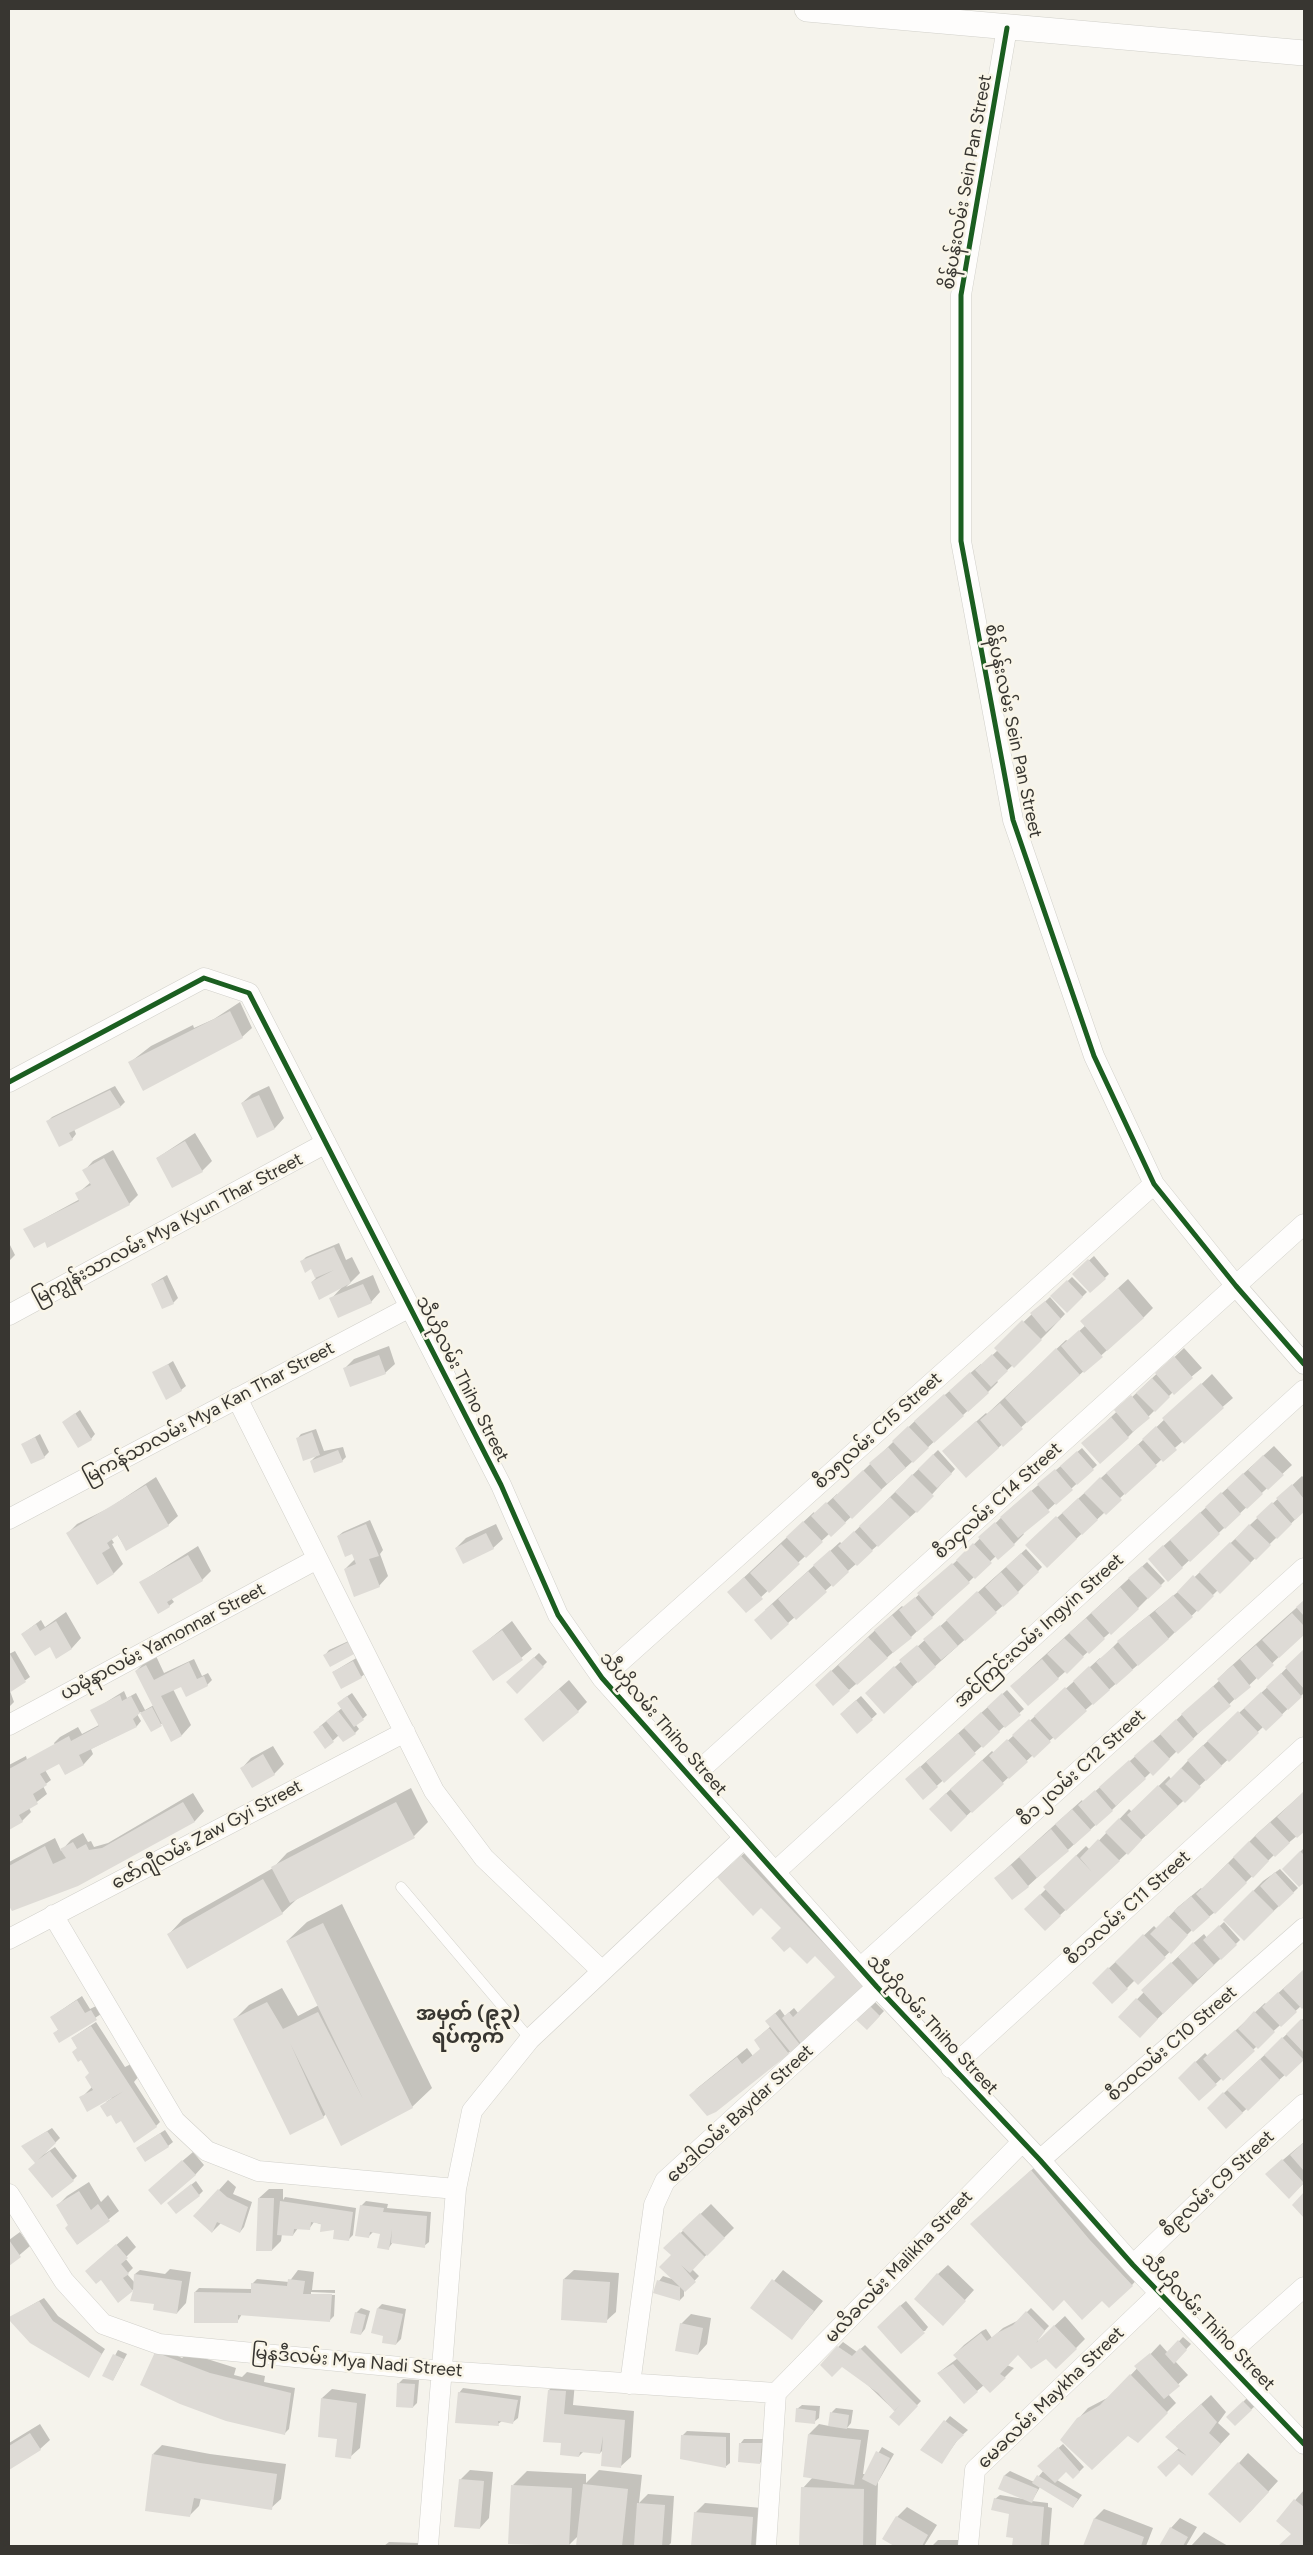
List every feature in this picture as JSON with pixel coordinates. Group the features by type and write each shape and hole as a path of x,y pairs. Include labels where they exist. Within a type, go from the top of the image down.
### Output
{"street":[{"path":"808,9 1304,53"},
{"name":"စိန်ပန်းလမ်း Sein Pan Street","path":"1007,28 961,295 961,541 1013,820 1094,1056 1154,1184 1236,1286 1304,1364"},
{"name":"သီဟိုလမ်း Thiho Street","path":"9,1082 204,978 249,993 501,1485 558,1614 602,1678 951,2068 1040,2160 1133,2265 1224,2358 1304,2444"},
{"name":"မြကျွန်းသာလမ်း Mya Kyun Thar Street","path":"9,1315 326,1143"},
{"name":"စီ၁၅လမ်း C15 Street","path":"602,1678 1154,1184"},
{"name":"စီ၁၄လမ်း C14 Street","path":"691,1778 1304,1224"},
{"name":"မြကန်သာလမ်း Mya Kan Thar Street","path":"9,1520 410,1307"},
{"name":"အင်ကြင်းလမ်း Ingyin Street","path":"775,1872 1304,1390"},
{"path":"237,1398 434,1791 484,1858 602,1971"},
{"name":"ယမုံနာလမ်း Yamonnar Street","path":"9,1725 317,1559"},
{"name":"စီ၁၂လမ်း C12 Street","path":"860,1968 1304,1568"},
{"name":"ဇော်ဂျီလမ်း Zaw Gyi Street","path":"9,1938 405,1732"},
{"name":"စီ၁၁လမ်း C11 Street","path":"951,2068 1304,1747"},
{"path":"428,2546 456,2190 472,2111 530,2039 744,1838"},
{"path":"53,1915 175,2121 207,2151 258,2171 456,2190"},
{"name":"စီ၁၀လမ်း C10 Street","path":"1040,2160 1304,1928"},
{"name":"ဗေဒါလမ်း Baydar Street","path":"630,2384 654,2205 658,2192 665,2181 877,1987"},
{"name":"စီ၉လမ်း C9 Street","path":"1133,2265 1245,2157 1304,2104"},
{"name":"မလိခလမ်း Malikha Street","path":"776,2393 1022,2142"},
{"name":"မြနဒီလမ်း Mya Nadi Street","path":"9,2194 64,2281 103,2324 159,2344 442,2371 776,2393"},
{"path":"1224,2358 1304,2287"},
{"name":"မေခလမ်း Maykha Street","path":"968,2546 975,2470 1160,2293"},
{"path":"766,2546 776,2393"}],"lane":[{"path":"400,1887 530,2039"}],"building":[{"path":"230,1011 243,1038 143,1091 128,1062"},
{"path":"110,1090 121,1107 69,1133 73,1140 59,1147 46,1121"},
{"path":"259,1095 275,1129 257,1138 241,1103"},
{"path":"185,1141 203,1172 172,1188 156,1158"},
{"path":"104,1158 130,1205 47,1248 45,1242 34,1248 23,1229 79,1201 75,1193 91,1185 82,1170"},
{"path":"334,1247 351,1283 319,1300 311,1282 334,1270 315,1278 311,1269 305,1273 300,1261"},
{"path":"1088,1259 1106,1279 1090,1293 1072,1274"},
{"path":"163,1279 174,1304 162,1309 151,1284"},
{"path":"1067,1280 1083,1297 1067,1313 1050,1296"},
{"path":"363,1284 372,1303 338,1318 329,1298"},
{"path":"1118,1288 1144,1318 1107,1351 1080,1321"},
{"path":"1045,1301 1061,1319 1046,1332 1030,1313"},
{"path":"1022,1320 1042,1340 1014,1368 994,1348"},
{"path":"1079,1330 1103,1357 1084,1373 1061,1346"},
{"path":"1056,1348 1080,1375 1027,1423 1005,1398"},
{"path":"992,1354 1008,1371 991,1387 975,1370"},
{"path":"379,1355 386,1374 350,1387 343,1368"},
{"path":"1174,1356 1193,1378 1174,1395 1155,1373"},
{"path":"168,1364 182,1391 166,1400 152,1372"},
{"path":"970,1372 989,1393 968,1412 949,1391"},
{"path":"1152,1378 1170,1397 1155,1412 1136,1393"},
{"path":"1201,1383 1224,1408 1184,1444 1162,1418"},
{"path":"944,1394 964,1416 934,1443 914,1421"},
{"path":"1131,1395 1150,1418 1133,1432 1114,1410"},
{"path":"1000,1403 1023,1429 1003,1447 980,1420"},
{"path":"75,1413 92,1440 78,1448 62,1422"},
{"path":"1111,1417 1129,1438 1100,1464 1081,1443"},
{"path":"976,1421 999,1448 966,1478 942,1451"},
{"path":"908,1426 929,1448 913,1463 892,1441"},
{"path":"1156,1426 1177,1450 1163,1462 1142,1439"},
{"path":"312,1432 320,1455 303,1461 296,1438"},
{"path":"35,1437 45,1458 31,1464 21,1444"},
{"path":"1138,1444 1157,1466 1125,1495 1106,1473"},
{"path":"888,1447 906,1468 887,1484 869,1463"},
{"path":"338,1450 343,1462 314,1473 310,1461"},
{"path":"1077,1451 1094,1470 1077,1485 1060,1466"},
{"path":"933,1454 952,1474 937,1488 918,1469"},
{"path":"1263,1455 1284,1475 1268,1490 1248,1470"},
{"path":"1055,1469 1073,1490 1056,1505 1037,1484"},
{"path":"863,1470 882,1490 852,1519 833,1498"},
{"path":"1243,1473 1263,1494 1247,1509 1227,1488"},
{"path":"912,1474 934,1496 917,1513 895,1492"},
{"path":"1100,1477 1122,1500 1106,1515 1084,1493"},
{"path":"1292,1484 1304,1499 1304,1512 1295,1520 1276,1498"},
{"path":"146,1485 169,1526 126,1551 118,1535 107,1543 110,1548 102,1553 114,1574 97,1585 66,1533"},
{"path":"1031,1490 1050,1512 1018,1538 1000,1517"},
{"path":"1221,1492 1241,1514 1225,1529 1205,1507"},
{"path":"890,1497 910,1517 878,1547 859,1526"},
{"path":"1078,1498 1098,1520 1082,1535 1062,1513"},
{"path":"826,1502 846,1523 831,1537 811,1516"},
{"path":"1272,1502 1292,1524 1277,1539 1256,1517"},
{"path":"1200,1512 1220,1534 1190,1562 1170,1540"},
{"path":"1056,1516 1077,1539 1047,1568 1025,1545"},
{"path":"803,1521 823,1542 806,1558 786,1537"},
{"path":"995,1522 1015,1545 998,1560 978,1537"},
{"path":"366,1524 379,1556 369,1559 380,1587 354,1597 344,1569 356,1564 352,1554 345,1557 337,1536"},
{"path":"1249,1524 1271,1545 1256,1560 1235,1539"},
{"path":"854,1531 873,1551 857,1566 838,1546"},
{"path":"486,1533 494,1549 463,1564 455,1548"},
{"path":"1230,1542 1251,1563 1220,1594 1199,1572"},
{"path":"973,1543 992,1563 975,1579 956,1560"},
{"path":"781,1544 800,1564 769,1593 750,1573"},
{"path":"1163,1545 1183,1568 1168,1582 1148,1559"},
{"path":"830,1550 849,1572 833,1587 813,1565"},
{"path":"1021,1553 1039,1572 1024,1586 1006,1567"},
{"path":"188,1555 203,1581 167,1602 170,1607 158,1614 139,1582"},
{"path":"952,1563 970,1583 935,1614 917,1593"},
{"path":"1142,1566 1162,1586 1148,1599 1128,1578"},
{"path":"808,1571 827,1592 796,1620 778,1599"},
{"path":"1001,1572 1019,1593 1003,1607 985,1587"},
{"path":"1193,1575 1214,1596 1198,1612 1177,1592"},
{"path":"744,1577 763,1599 746,1613 727,1592"},
{"path":"1120,1587 1139,1609 1111,1635 1091,1613"},
{"path":"977,1591 997,1613 965,1641 946,1620"},
{"path":"1173,1595 1193,1617 1175,1633 1155,1611"},
{"path":"915,1597 933,1618 917,1632 899,1610"},
{"path":"1304,1600 1304,1616 1296,1607"},
{"path":"772,1604 789,1624 771,1640 754,1620"},
{"path":"1292,1613 1304,1626 1304,1635 1279,1658 1262,1640"},
{"path":"892,1615 912,1638 893,1653 874,1630"},
{"path":"1149,1615 1169,1639 1138,1666 1117,1641"},
{"path":"1086,1618 1105,1639 1089,1654 1069,1633"},
{"path":"56,1621 72,1649 56,1659 50,1647 35,1656 21,1634 36,1624 40,1631"},
{"path":"940,1625 958,1646 941,1660 923,1639"},
{"path":"502,1630 523,1660 493,1681 472,1651"},
{"path":"868,1637 888,1658 857,1685 838,1665"},
{"path":"1064,1638 1084,1657 1067,1674 1047,1654"},
{"path":"350,1641 356,1653 330,1667 323,1655"},
{"path":"917,1645 936,1667 918,1683 899,1660"},
{"path":"1256,1645 1274,1665 1258,1680 1240,1659"},
{"path":"1113,1647 1133,1670 1116,1685 1096,1662"},
{"path":"1304,1649 1304,1689 1285,1667"},
{"path":"9,1655 26,1682 9,1693"},
{"path":"534,1657 544,1667 517,1694 506,1682"},
{"path":"1042,1659 1059,1679 1028,1706 1010,1686"},
{"path":"353,1661 362,1678 341,1689 332,1672"},
{"path":"189,1662 197,1679 204,1676 208,1686 186,1697 181,1687 161,1696 182,1736 171,1742 135,1671 146,1665 154,1680"},
{"path":"1233,1665 1251,1687 1235,1700 1217,1679"},
{"path":"894,1666 913,1687 884,1714 865,1693"},
{"path":"1089,1666 1110,1690 1093,1705 1073,1681"},
{"path":"831,1670 850,1691 833,1706 815,1685"},
{"path":"1281,1673 1302,1697 1288,1710 1266,1687"},
{"path":"1213,1686 1231,1706 1198,1734 1181,1714"},
{"path":"1065,1687 1087,1711 1055,1740 1034,1716"},
{"path":"559,1689 579,1712 543,1742 524,1719"},
{"path":"1261,1692 1283,1715 1266,1731 1244,1708"},
{"path":"1002,1693 1021,1715 1005,1728 987,1707"},
{"path":"120,1695 122,1701 131,1696 140,1713 133,1719 137,1727 79,1755 84,1765 65,1775 59,1764 40,1774 47,1785 33,1794 38,1804 19,1815 23,1822 9,1830 9,1769 69,1736 71,1741 99,1726 90,1710"},
{"path":"347,1696 364,1720 354,1727 337,1703"},
{"path":"856,1700 873,1720 857,1734 840,1714"},
{"path":"152,1707 162,1726 151,1732 140,1713"},
{"path":"338,1711 356,1734 343,1742 326,1721"},
{"path":"1238,1711 1259,1733 1229,1762 1207,1741"},
{"path":"981,1712 1000,1732 983,1748 964,1728"},
{"path":"1029,1719 1051,1742 1034,1758 1012,1735"},
{"path":"1176,1719 1194,1739 1178,1754 1160,1734"},
{"path":"322,1725 334,1742 325,1749 313,1732"},
{"path":"958,1733 976,1754 944,1783 926,1762"},
{"path":"1007,1739 1028,1762 1009,1779 989,1756"},
{"path":"1152,1740 1170,1759 1153,1776 1134,1756"},
{"path":"1203,1745 1222,1766 1206,1781 1187,1760"},
{"path":"263,1754 275,1775 252,1788 240,1768"},
{"path":"982,1760 1004,1784 972,1813 950,1789"},
{"path":"1129,1760 1146,1779 1116,1806 1099,1787"},
{"path":"920,1766 938,1787 923,1800 905,1779"},
{"path":"1181,1768 1201,1787 1185,1803 1165,1784"},
{"path":"1158,1785 1178,1806 1146,1836 1127,1815"},
{"path":"1095,1790 1113,1811 1096,1826 1078,1805"},
{"path":"1304,1791 1304,1832 1297,1838 1277,1817"},
{"path":"946,1793 967,1816 951,1832 929,1809"},
{"path":"183,1802 195,1822 78,1886 12,1911 9,1906 9,1866 45,1846 53,1864 66,1858 60,1849 73,1842 77,1849 86,1844 89,1850 102,1848"},
{"path":"396,1802 415,1838 290,1903 271,1867"},
{"path":"1072,1809 1091,1830 1074,1845 1055,1824"},
{"path":"1119,1818 1142,1840 1128,1855 1105,1832"},
{"path":"1270,1822 1290,1843 1275,1857 1255,1836"},
{"path":"1051,1829 1069,1851 1037,1878 1019,1857"},
{"path":"1098,1839 1120,1861 1066,1911 1043,1887 1076,1855 1092,1872 1080,1858"},
{"path":"1249,1841 1269,1861 1253,1878 1233,1857"},
{"path":"1300,1851 1304,1855 1304,1883 1299,1887 1282,1869"},
{"path":"741,1856 864,1986 802,2045 782,2018 789,2012 793,2017 835,1977 815,1956 807,1964 790,1947 784,1952 771,1938 781,1928 761,1908 753,1916 717,1877"},
{"path":"1228,1863 1247,1883 1215,1914 1196,1894"},
{"path":"1011,1865 1029,1887 1012,1900 994,1878"},
{"path":"1275,1872 1294,1893 1279,1907 1260,1886"},
{"path":"263,1879 283,1914 187,1969 167,1934"},
{"path":"1253,1890 1274,1911 1244,1941 1223,1920"},
{"path":"1040,1894 1061,1916 1045,1931 1024,1909"},
{"path":"1191,1896 1210,1917 1193,1932 1174,1911"},
{"path":"1168,1916 1188,1935 1171,1954 1150,1934"},
{"path":"323,1923 413,2108 341,2146 290,2043 324,2118 290,2135 233,2019 267,2002 283,2029 318,2012 363,2099 286,1941"},
{"path":"1219,1925 1237,1945 1221,1960 1203,1940"},
{"path":"1143,1934 1166,1958 1138,1985 1115,1962"},
{"path":"1193,1942 1214,1965 1198,1979 1178,1957"},
{"path":"1171,1962 1193,1985 1163,2014 1141,1990"},
{"path":"1108,1967 1128,1989 1112,2004 1092,1983"},
{"path":"1304,1969 1304,2007 1302,2009 1283,1989"},
{"path":"1278,1992 1297,2012 1281,2027 1262,2007"},
{"path":"1136,1998 1158,2019 1140,2038 1118,2017"},
{"path":"77,2000 85,2013 91,2010 97,2020 59,2043 53,2033 58,2030 50,2017"},
{"path":"867,2003 880,2016 867,2030 853,2017"},
{"path":"1254,2011 1275,2032 1258,2049 1238,2029"},
{"path":"775,2013 801,2046 792,2054 765,2021"},
{"path":"1301,2019 1304,2022 1304,2053 1286,2034"},
{"path":"91,2026 157,2127 134,2143 121,2121 116,2124 111,2115 107,2117 100,2106 124,2091 87,2112 79,2097 93,2090 85,2077 89,2073 81,2060 78,2062 72,2052 77,2048 71,2038"},
{"path":"769,2028 789,2054 716,2112 707,2116 689,2095 737,2057 742,2064 760,2049 754,2040"},
{"path":"1235,2030 1255,2051 1223,2081 1203,2059"},
{"path":"1282,2037 1304,2060 1286,2077 1264,2055"},
{"path":"1260,2059 1280,2080 1248,2111 1227,2090"},
{"path":"1195,2061 1217,2085 1199,2101 1178,2078"},
{"path":"1223,2092 1243,2113 1226,2129 1207,2108"},
{"path":"47,2131 56,2143 38,2160 50,2151 74,2181 52,2198 28,2169 35,2163 21,2146"},
{"path":"160,2133 169,2147 145,2162 136,2148"},
{"path":"1304,2142 1304,2171 1290,2155"},
{"path":"1282,2159 1304,2183 1289,2199 1265,2174"},
{"path":"182,2160 196,2175 161,2205 148,2190"},
{"path":"1031,2170 1089,2239 1133,2286 1109,2308 1102,2301 1082,2320 1064,2300 1053,2311 970,2224"},
{"path":"191,2184 200,2196 176,2214 167,2203"},
{"path":"218,2189 227,2197 248,2207 240,2233 217,2222 212,2233 193,2216"},
{"path":"79,2191 91,2210 98,2204 110,2221 77,2245 65,2228 68,2225 56,2205"},
{"path":"1304,2192 1304,2218 1292,2205"},
{"path":"258,2198 274,2198 272,2251 256,2251"},
{"path":"280,2201 353,2212 349,2241 333,2239 334,2230 320,2232 321,2224 311,2222 310,2230 294,2229 293,2236 277,2235"},
{"path":"360,2205 384,2208 383,2212 427,2216 425,2248 391,2243 392,2229 389,2250 377,2248 380,2234 370,2232 369,2238 355,2236"},
{"path":"700,2213 725,2238 707,2256 682,2230"},
{"path":"680,2232 705,2257 690,2273 681,2265 696,2282 685,2292 659,2267 671,2255 663,2248"},
{"path":"9,2240 21,2257 9,2266"},
{"path":"116,2244 128,2258 121,2264 129,2274 123,2278 133,2291 118,2303 101,2280 96,2284 85,2271"},
{"path":"937,2273 966,2301 943,2326 914,2299"},
{"path":"134,2274 182,2281 177,2314 153,2310 154,2304 130,2301 133,2291"},
{"path":"288,2279 305,2281 303,2294 332,2294 330,2322 238,2315 238,2323 194,2323 194,2292 251,2293 251,2283 287,2286"},
{"path":"563,2279 610,2282 607,2323 561,2320"},
{"path":"772,2279 814,2311 792,2340 750,2308"},
{"path":"657,2280 680,2287 680,2301 653,2293"},
{"path":"39,2301 53,2321 102,2354 89,2378 30,2343 9,2320 9,2317"},
{"path":"900,2305 925,2333 901,2354 877,2327"},
{"path":"377,2308 403,2314 396,2345 382,2343 383,2336 371,2333"},
{"path":"1026,2311 1045,2331 1036,2343 1054,2325 1077,2349 1056,2369 1046,2359 1031,2369 1018,2355 1000,2374 1006,2378 990,2393 953,2355 981,2333 987,2341 997,2333 1013,2325"},
{"path":"355,2312 366,2315 361,2335 350,2333"},
{"path":"680,2323 703,2328 698,2355 675,2351"},
{"path":"1178,2340 1187,2350 1174,2364 1165,2354"},
{"path":"837,2346 852,2356 860,2348 918,2406 899,2426 889,2417 900,2405 894,2411 878,2393 842,2367 832,2377 820,2365"},
{"path":"155,2352 210,2373 291,2393 285,2435 226,2421 180,2404 140,2385"},
{"path":"1150,2353 1180,2386 1164,2399 1134,2366"},
{"path":"113,2354 124,2359 113,2381 102,2376"},
{"path":"953,2364 978,2392 964,2404 937,2373"},
{"path":"1130,2374 1168,2413 1138,2443 1128,2436 1092,2470 1060,2440 1077,2418 1100,2405"},
{"path":"397,2383 415,2384 413,2408 396,2407"},
{"path":"548,2390 566,2391 564,2414 625,2420 621,2468 601,2466 603,2436 600,2454 580,2452 579,2457 560,2455 561,2443 543,2442"},
{"path":"458,2392 518,2400 513,2424 498,2421 499,2426 455,2423"},
{"path":"321,2398 357,2403 351,2459 335,2457 337,2439 318,2437"},
{"path":"1243,2401 1252,2410 1235,2426 1226,2417"},
{"path":"1201,2404 1217,2422 1209,2433 1221,2444 1192,2476 1179,2464 1166,2477 1157,2467 1177,2450 1187,2456 1165,2437"},
{"path":"796,2408 816,2411 815,2424 795,2422"},
{"path":"830,2412 849,2415 847,2429 828,2426"},
{"path":"944,2420 964,2435 956,2442 942,2464 920,2450"},
{"path":"30,2433 41,2450 9,2470 9,2446"},
{"path":"808,2434 861,2440 854,2485 803,2477"},
{"path":"681,2435 726,2437 726,2468 680,2459"},
{"path":"739,2443 762,2443 760,2464 738,2462"},
{"path":"1058,2447 1080,2472 1073,2479 1066,2472 1055,2483 1037,2466"},
{"path":"876,2451 890,2458 876,2486 862,2479"},
{"path":"152,2454 277,2474 272,2510 194,2498 190,2517 145,2511"},
{"path":"1238,2462 1269,2492 1240,2523 1208,2494"},
{"path":"1004,2475 1038,2489 1032,2503 998,2489"},
{"path":"1037,2475 1078,2499 1073,2508 1032,2483"},
{"path":"459,2479 484,2481 480,2529 454,2527"},
{"path":"583,2484 628,2489 622,2546 576,2546"},
{"path":"511,2485 572,2488 569,2546 508,2544"},
{"path":"801,2487 864,2489 863,2546 799,2546"},
{"path":"994,2498 1044,2507 1041,2546 1012,2546 1013,2538 1006,2537 1009,2514 991,2510"},
{"path":"1294,2499 1304,2507 1304,2546 1278,2546 1291,2534 1276,2521"},
{"path":"637,2503 665,2505 662,2546 634,2546"},
{"path":"694,2512 753,2517 751,2546 691,2546"},
{"path":"896,2516 928,2535 922,2546 894,2546 882,2539"},
{"path":"1094,2518 1144,2537 1141,2546 1083,2546"},
{"path":"1170,2527 1188,2537 1183,2546 1159,2546"}],"cycle path":[{"path":"1007,28 961,295 961,541 1013,820 1094,1056 1154,1184 1236,1286 1304,1364"},
{"path":"9,1082 204,978 249,993 501,1485 558,1615 602,1678 877,1987 1040,2160 1133,2265 1304,2444"}],"district":[{"name":"အမှတ် (၉၃) ရပ်ကွက်","path":"468,2026"}]}
